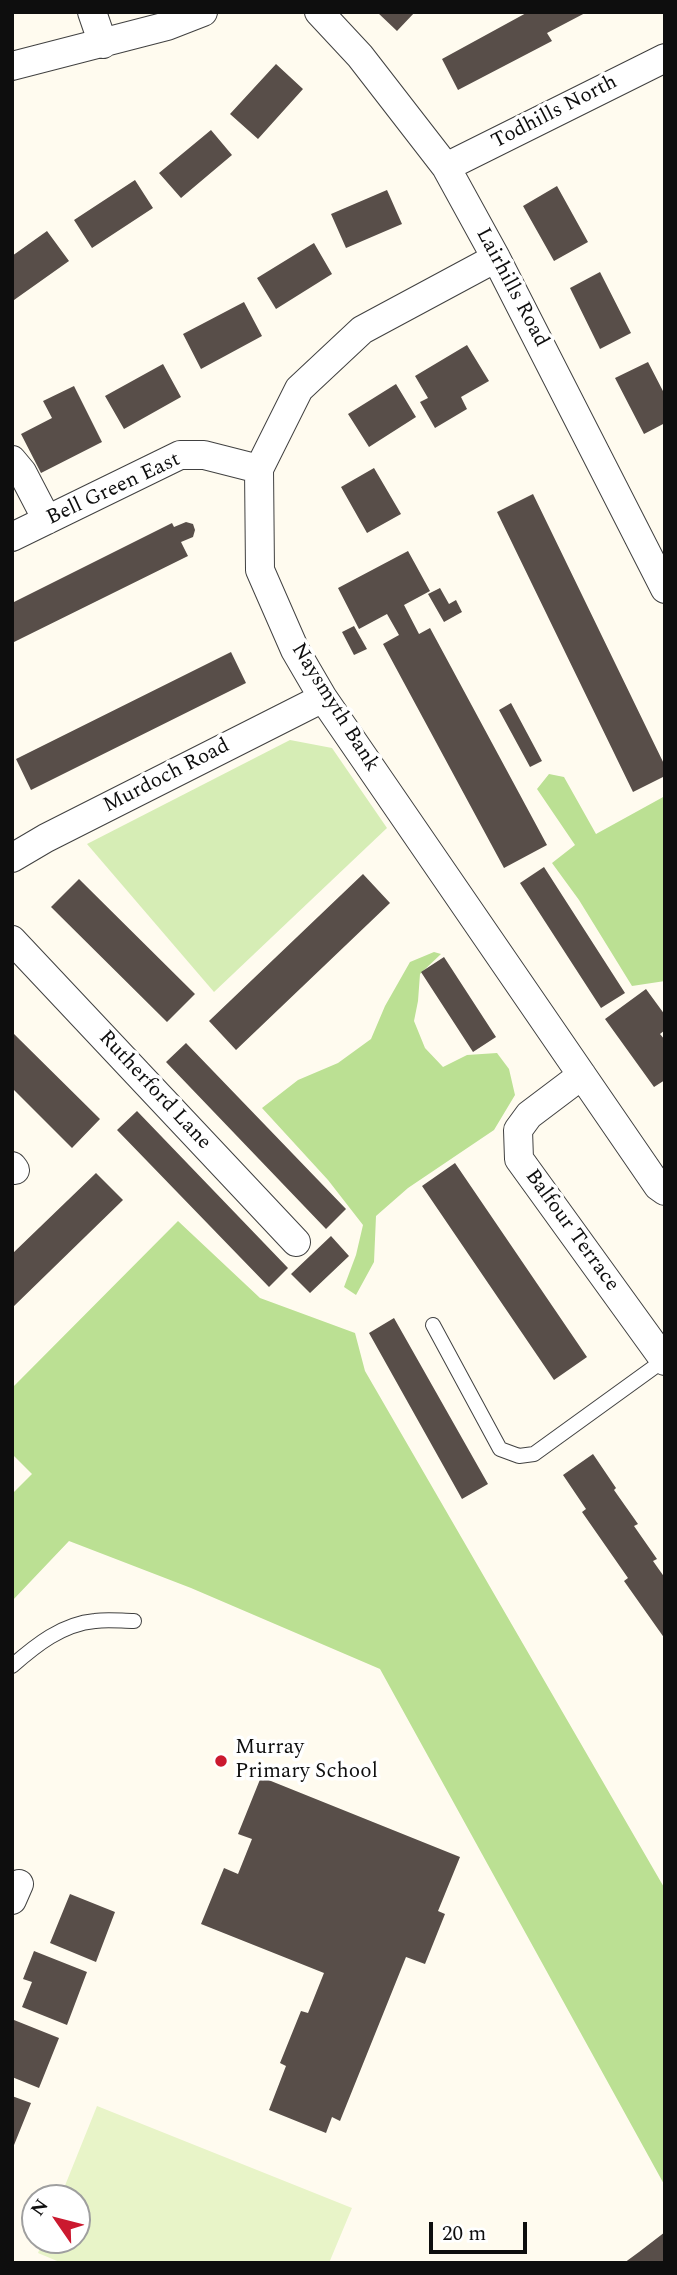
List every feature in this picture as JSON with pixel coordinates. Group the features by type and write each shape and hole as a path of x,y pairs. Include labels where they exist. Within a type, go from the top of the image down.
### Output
{"street":[{"path":"92,12 103,44"},
{"path":"12,66 167,26 203,12"},
{"name":"Lairhills Road","path":"319,12 360,56 446,167 496,258 665,589"},
{"name":"Todhills North","path":"446,167 665,58"},
{"name":"Naysmyth Bank","path":"496,258 362,330 299,389 259,468 260,570 295,650 323,698 658,1186 665,1191"},
{"name":"Bell Green East","path":"12,537 180,455 204,455 259,468"},
{"path":"12,460 22,472 47,520"},
{"name":"Murdoch Road","path":"12,858 46,838 323,698"},
{"name":"Rutherford Lane","path":"12,940 296,1242"},
{"name":"Balfour Terrace","path":"582,1075 529,1115 518,1130 519,1159 664,1361"}],"lane":[{"path":"433,1325 500,1449 519,1456 534,1454 664,1361"},
{"path":"12,1666 33,1648 68,1626 95,1620 135,1621"}],"green space":[{"path":"290,740 332,748 387,828 214,992 87,844"},
{"path":"549,774 564,777 596,834 665,796 665,981 632,986 579,900 552,863 575,845 537,789"},
{"path":"434,952 441,954 420,974 414,1021 425,1048 443,1067 467,1055 497,1053 509,1069 515,1095 494,1130 408,1188 376,1216 374,1262 356,1295 344,1287 363,1225 328,1180 262,1108 298,1080 338,1063 371,1039 385,1006 410,962"},
{"path":"178,1221 260,1298 355,1333 365,1371 665,1889 665,2186 380,1669 191,1588 69,1541 12,1601 12,1494 32,1474 12,1454 12,1388"},
{"path":"97,2106 352,2208 329,2263 62,2263 40,2254 91,2254 91,2184 66,2184"}],"building":[{"path":"377,12 415,12 397,31"},
{"path":"528,12 587,12 547,33 552,41 458,90 442,59"},
{"path":"276,64 303,89 258,139 230,114"},
{"path":"211,130 232,155 181,198 159,173"},
{"path":"135,180 153,208 92,248 74,220"},
{"path":"557,186 588,242 554,261 523,206"},
{"path":"387,190 402,224 346,248 331,214"},
{"path":"47,231 69,261 14,300 12,256"},
{"path":"314,243 332,274 276,309 257,278"},
{"path":"600,272 631,333 600,349 570,288"},
{"path":"244,302 262,336 201,369 183,334"},
{"path":"467,345 489,381 461,397 467,409 435,428 420,402 428,398 415,376"},
{"path":"648,362 665,395 665,423 644,434 615,378"},
{"path":"163,364 181,397 124,429 105,396"},
{"path":"396,384 416,417 369,447 348,414"},
{"path":"74,386 102,442 41,473 21,434 52,418 43,401"},
{"path":"374,468 401,514 367,533 341,487"},
{"path":"533,494 665,766 665,776 633,792 497,512"},
{"path":"186,522 193,524 195,530 193,537 181,542 188,556 12,643 12,603 172,523 174,527"},
{"path":"408,551 430,591 404,605 419,634 430,628 547,845 504,868 383,644 399,635 387,614 359,629 338,588"},
{"path":"440,588 449,604 456,600 462,612 444,622 428,594"},
{"path":"354,626 367,649 354,655 342,632"},
{"path":"231,652 246,683 31,790 16,759"},
{"path":"511,703 542,761 530,767 499,710"},
{"path":"544,867 625,993 601,1008 520,883"},
{"path":"363,874 390,903 236,1050 209,1021"},
{"path":"79,879 195,994 167,1022 51,907"},
{"path":"444,957 496,1037 473,1052 421,972"},
{"path":"646,989 665,1015 665,1030 660,1034 665,1040 665,1080 654,1087 605,1019"},
{"path":"12,1032 100,1119 72,1148 12,1088"},
{"path":"186,1043 346,1209 326,1229 166,1062"},
{"path":"137,1111 288,1268 269,1287 117,1130"},
{"path":"455,1163 587,1357 554,1380 422,1186"},
{"path":"96,1173 123,1200 12,1308 12,1254"},
{"path":"331,1236 349,1256 310,1293 291,1274"},
{"path":"394,1318 488,1484 462,1499 369,1333"},
{"path":"593,1454 638,1524 634,1526 657,1559 653,1561 665,1578 665,1639 624,1581 628,1578 582,1512 586,1509 563,1475"},
{"path":"261,1777 460,1857 438,1911 445,1914 425,1964 406,1957 340,2121 332,2117 326,2133 269,2110 286,2066 280,2063 301,2011 308,2013 324,1973 201,1924 224,1868 238,1874 252,1839 238,1834"},
{"path":"70,1894 115,1912 96,1962 50,1943"},
{"path":"34,1951 87,1972 67,2025 22,2007 32,1982 23,1979"},
{"path":"14,2020 59,2038 39,2088 12,2077"},
{"path":"12,2096 31,2103 12,2150"},
{"path":"665,2232 665,2263 624,2263 639,2252"}],"place":[{"name":"Murray Primary School","path":"221,1761"}]}
